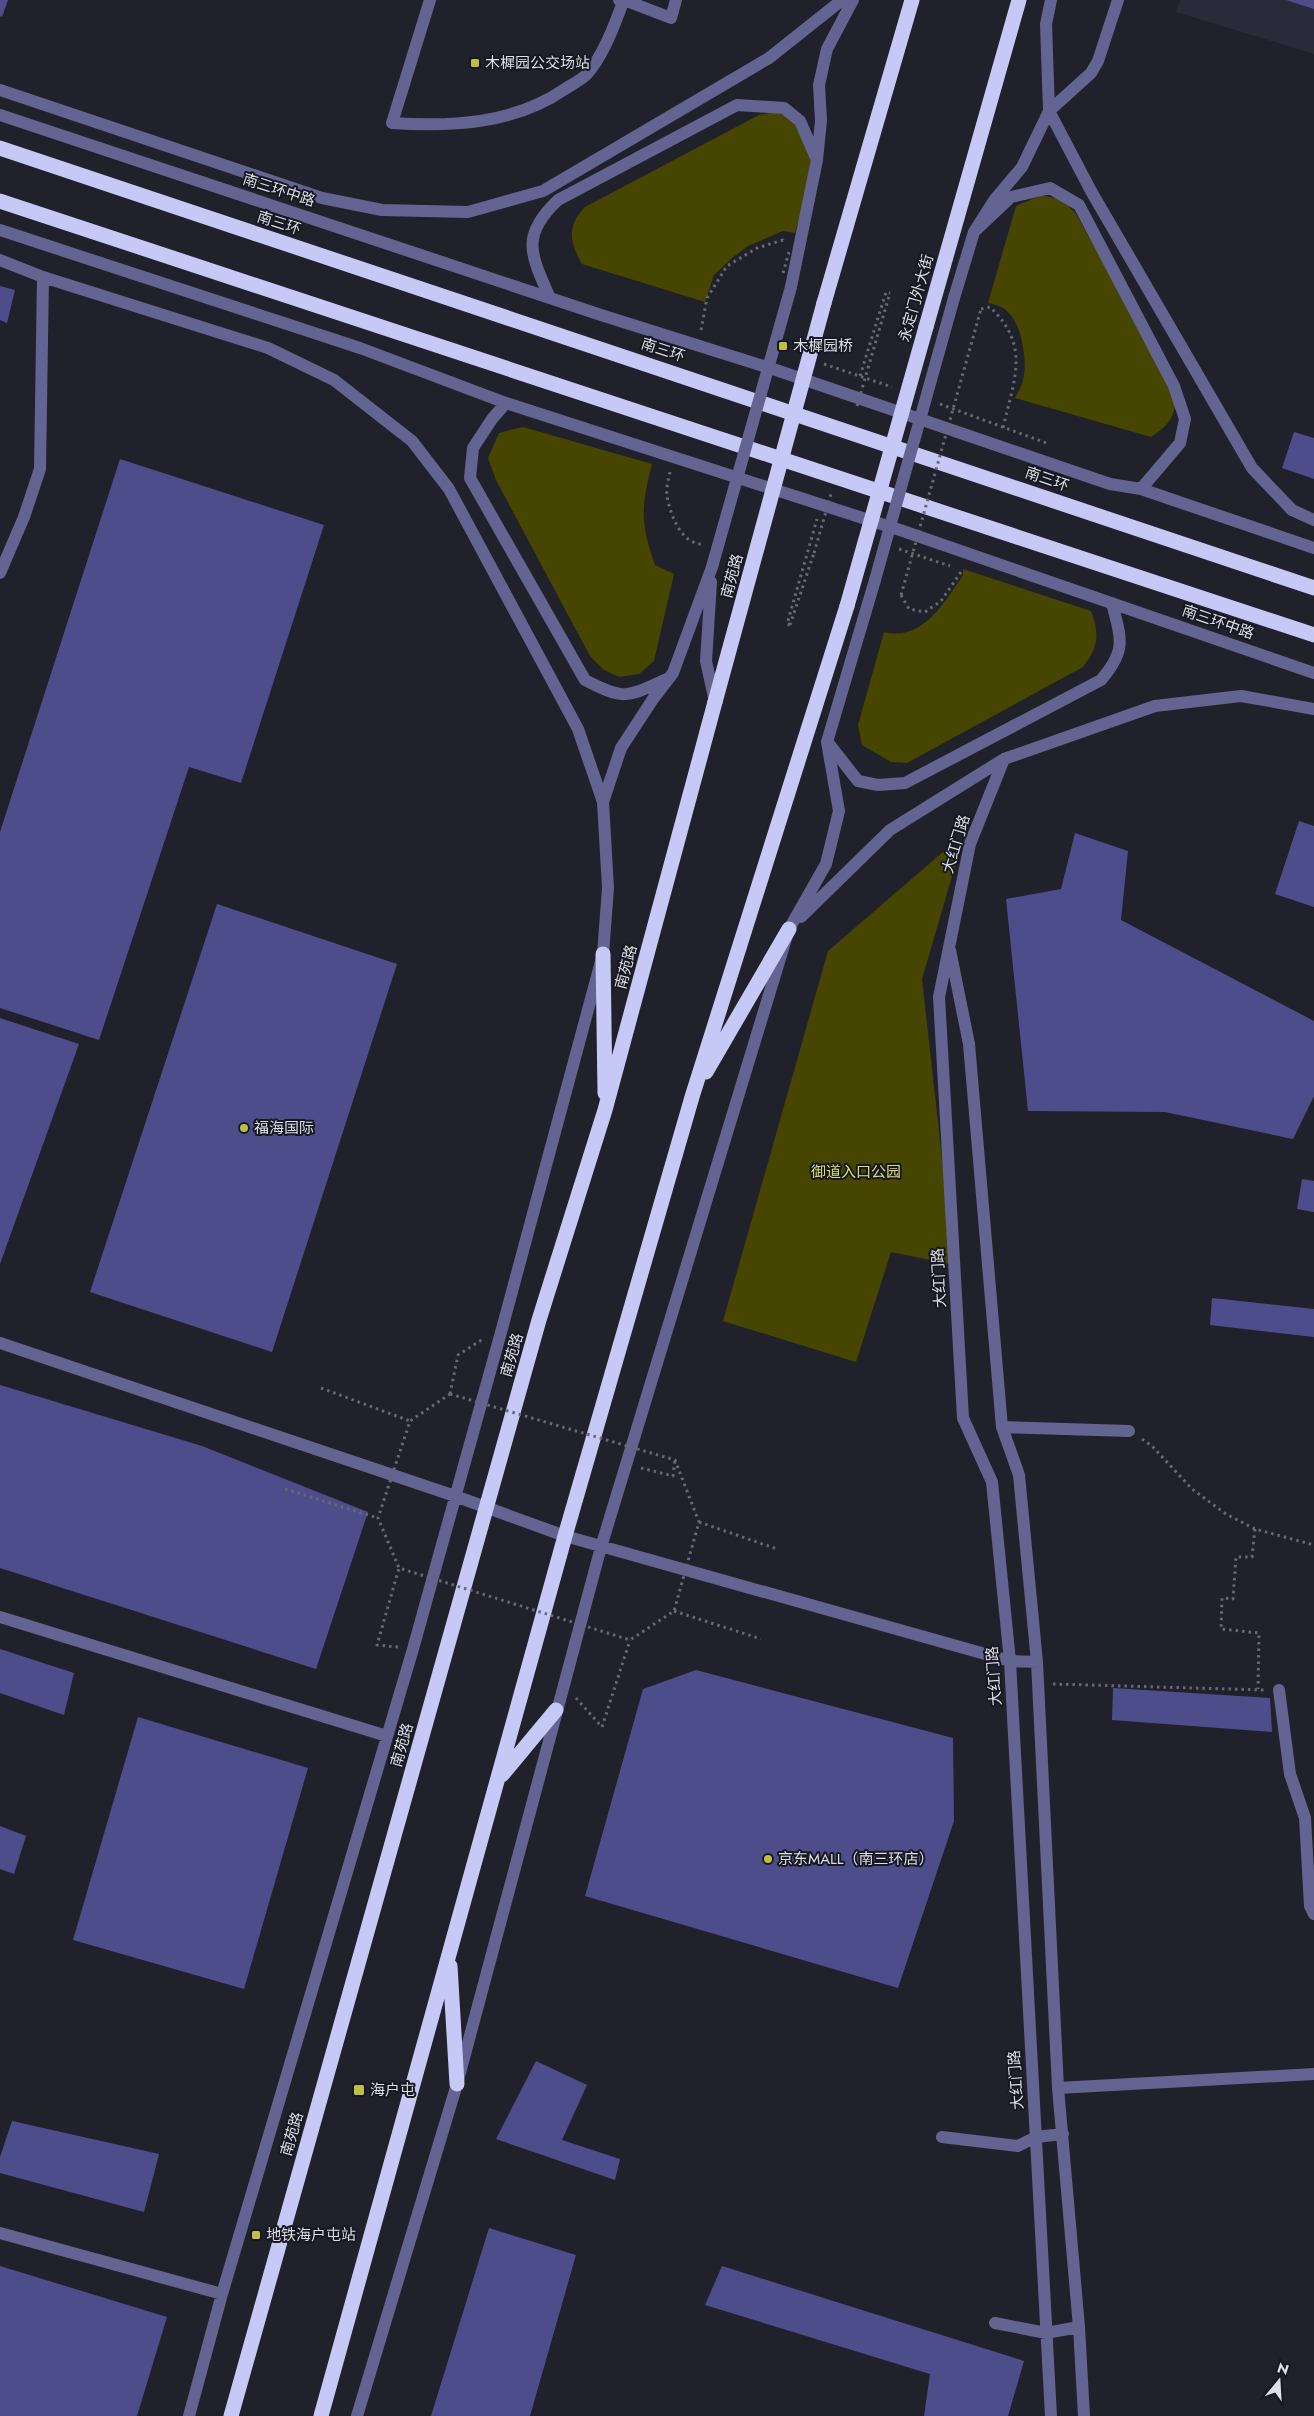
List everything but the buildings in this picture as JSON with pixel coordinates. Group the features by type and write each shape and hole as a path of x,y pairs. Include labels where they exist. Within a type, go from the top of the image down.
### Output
{"highway":[{"name":"南苑路","path":"231,2416 540,1320 606,1110 824,303 912,0"},
{"name":"永定门外大街","path":"692,1097 847,606 1019,0"},
{"name":"南三环","path":"0,148 1314,588"},
{"path":"0,201 1314,635"},
{"path":"321,2416 565,1536 692,1097 789,929"},
{"path":"603,954 606,1110"},
{"path":"498,1780 556,1710"},
{"path":"450,1954 457,2084"}],"street":[{"path":"430,0 392,123 437,126 483,122 545,103 585,76 608,40 622,1 649,5 671,18 676,0"},
{"path":"0,90 322,198 382,210 468,212 542,191 769,58 842,0"},
{"path":"817,160 821,121 818,85 822,67 827,49 853,0"},
{"path":"1051,0 1046,24 1049,111 1091,191 1252,468 1292,510 1314,520"},
{"path":"357,2416 457,2084 562,1684 626,1464 789,929 826,864 839,811 827,742 876,580 974,232 995,199 1022,167 1049,111 1091,73 1098,61 1118,0"},
{"path":"549,296 533,259 532,236 542,215 558,200 710,118 738,105 784,108 800,121 817,160"},
{"name":"南三环中路","path":"0,115 549,296 601,315 785,374 1110,484 1141,489 1314,548"},
{"name":"南苑路","path":"712,567 791,287 817,160"},
{"path":"974,232 1011,197 1050,188 1079,205 1174,386 1184,419 1180,443 1141,489"},
{"name":"南三环中路","path":"0,230 360,348 506,403 894,528 1314,673"},
{"path":"0,260 43,277 268,348 334,380 412,441 448,489 578,729 603,802 608,888 603,954 455,1496 387,1736 222,2294 188,2416"},
{"path":"0,572 24,517 40,469 43,277"},
{"path":"506,403 492,419 473,448 470,478 585,680 612,694 631,695 669,678"},
{"path":"603,802 621,748 674,673 712,567"},
{"path":"712,567 706,661 715,702"},
{"path":"827,742 858,781 878,785 905,783 1101,680 1115,664 1120,653 1120,632 1112,602"},
{"path":"789,929 890,830 1004,758 1155,706 1241,696 1314,709"},
{"name":"大红门路","path":"1004,758 970,844 948,941 939,997 963,1418 992,1482 1010,1661 1051,2416"},
{"name":"大红门路","path":"948,941 970,1044 1002,1427 1018,1475 1037,1662 1058,2088 1079,2327 1084,2416"},
{"path":"0,1343 455,1496 565,1536 1010,1661 1037,1662"},
{"path":"1002,1427 1129,1431"},
{"path":"0,1617 387,1736"},
{"path":"1278,1690 1290,1774 1305,1818 1310,1906 1314,1914"},
{"path":"1058,2088 1314,2074"},
{"path":"942,2137 1018,2146 1036,2137 1063,2134"},
{"path":"0,2233 222,2294"},
{"path":"994,2323 1046,2332 1079,2327"}],"path":[{"path":"701,330 706,298 727,266 757,248 783,240 789,252"},
{"path":"857,406 890,293 886,292 860,376"},
{"path":"963,570 941,601 925,612 909,609 901,595 981,309 990,307 1004,321 1015,342 1017,366 1003,428"},
{"path":"670,469 666,495 676,525 688,540 696,544 708,544"},
{"path":"817,518 788,624 790,625 831,494"},
{"path":"377,1645 399,1568 378,1518 410,1420 450,1394 458,1355"},
{"path":"320,1388 410,1420"},
{"path":"450,1394 676,1460"},
{"path":"1129,1431 1152,1446 1192,1489 1226,1514 1255,1529 1314,1545"},
{"path":"626,1464 673,1476 676,1460"},
{"path":"562,1684 602,1727 630,1640 674,1611 699,1522 676,1460"},
{"path":"285,1488 378,1518"},
{"path":"699,1522 777,1550"},
{"path":"1255,1529 1252,1558 1236,1556 1233,1599 1222,1598 1221,1630 1259,1633 1258,1689"},
{"path":"399,1568 630,1640"},
{"path":"674,1611 761,1639"},
{"path":"1038,1683 1278,1690"}],"shaded area":[{"path":"1180,0 1314,0 1314,54 1176,12"}],"green space":[{"path":"774,112 789,115 819,148 795,233 783,231 748,246 732,258 714,275 705,302 582,264 574,248 572,234 575,220 585,207 759,115"},
{"path":"1042,195 1063,200 1076,214 1175,393 1173,414 1167,424 1151,437 1015,398 1022,384 1024,373 1023,345 1014,319 999,306 988,303 1016,206"},
{"path":"523,427 652,464 644,504 647,537 655,565 674,574 654,661 639,674 619,677 604,670 590,656 496,480 488,458 499,433"},
{"path":"963,569 1091,611 1096,627 1096,640 1092,653 1083,667 907,763 891,762 862,745 858,725 884,632 898,634 910,631 921,625 940,608 963,575"},
{"name":"御道入口公园","path":"950,846 955,866 922,979 954,1265 891,1252 856,1362 723,1321 828,951"}],"place":[{"name":"木樨园公交场站","path":"475,63"},
{"name":"木樨园桥","path":"783,346"},
{"name":"福海国际","path":"244,1128"},
{"name":"京东MALL（南三环店）","path":"768,1859"},
{"name":"海户屯","path":"359,2090"},
{"name":"地铁海户屯站","path":"256,2235"}]}
